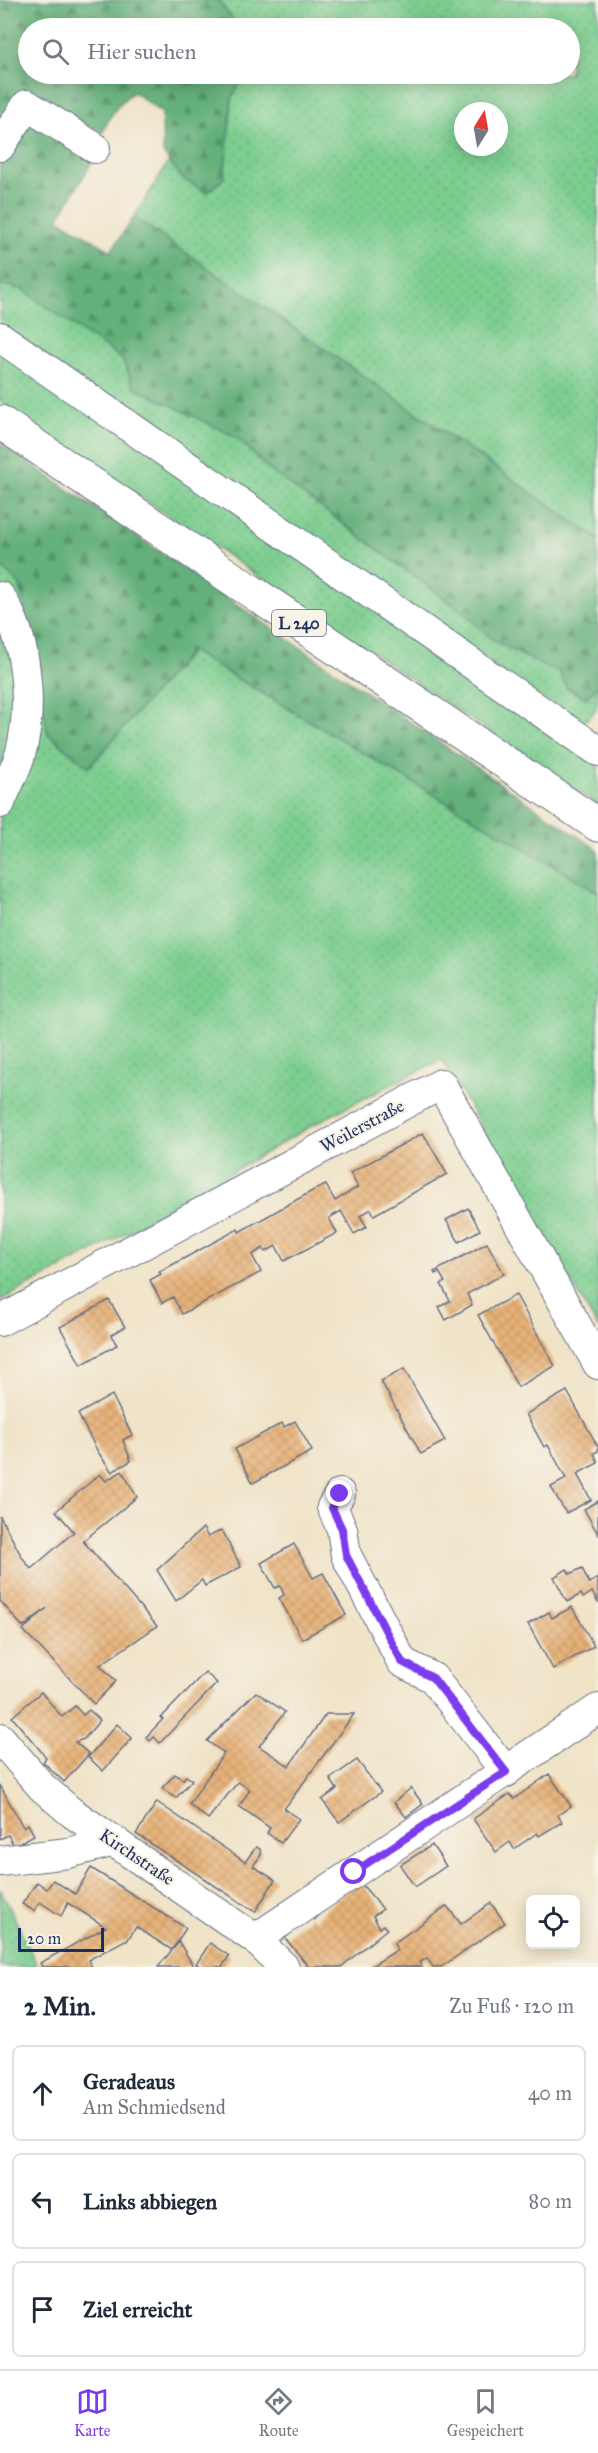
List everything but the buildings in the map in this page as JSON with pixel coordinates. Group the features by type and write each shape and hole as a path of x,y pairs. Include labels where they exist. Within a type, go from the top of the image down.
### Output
{"main road":[{"name":"L 240","path":"0,422 598,825"}],"street":[{"path":"0,146 27,105 95,148"},
{"path":"0,337 598,751"},
{"path":"0,597 19,640 27,683 27,719 19,756 0,803"},
{"name":"Weilerstraße","path":"0,1321 441,1084 598,1364"},
{"path":"340,1494 332,1508 342,1529 346,1555 402,1662 433,1678 506,1772"},
{"path":"255,1939 598,1709"},
{"name":"Kirchstraße","path":"0,1738 42,1786 71,1812 255,1939 284,1967"},
{"path":"0,1861 68,1853 115,1841"}],"green space":[{"path":"0,0 218,0 232,18 18,18 18,84 239,84 232,98 224,178 207,193 182,178 163,153 162,113 134,92 115,110 102,134 25,90 0,133"},
{"path":"218,0 598,0 598,539 134,217 169,161 182,178 224,178 232,98 239,84 580,84 580,18 232,18"},
{"path":"28,112 97,154 58,219 111,251 134,217 598,539 598,685 586,698 567,688 559,671 549,669 493,640 463,612 267,468 238,438 134,387 122,359 21,289 0,284 0,157"},
{"path":"0,284 21,289 122,359 134,387 238,438 267,468 463,612 493,640 549,669 559,671 567,688 586,698 598,685 596,709 590,717 579,724 0,329"},
{"path":"0,345 598,761 598,805 0,402"},
{"path":"0,443 598,850 598,892 191,651 89,767 48,734 20,585 0,565"},
{"path":"0,565 20,585 48,734 89,767 191,651 598,892 598,1328 442,1059 320,1121 126,1233 0,1301"},
{"path":"1,1890 38,1967 0,1967"}],"route":[{"path":"340,1494 332,1508 342,1529 346,1555 402,1662 433,1678 506,1772 354,1872"}]}
